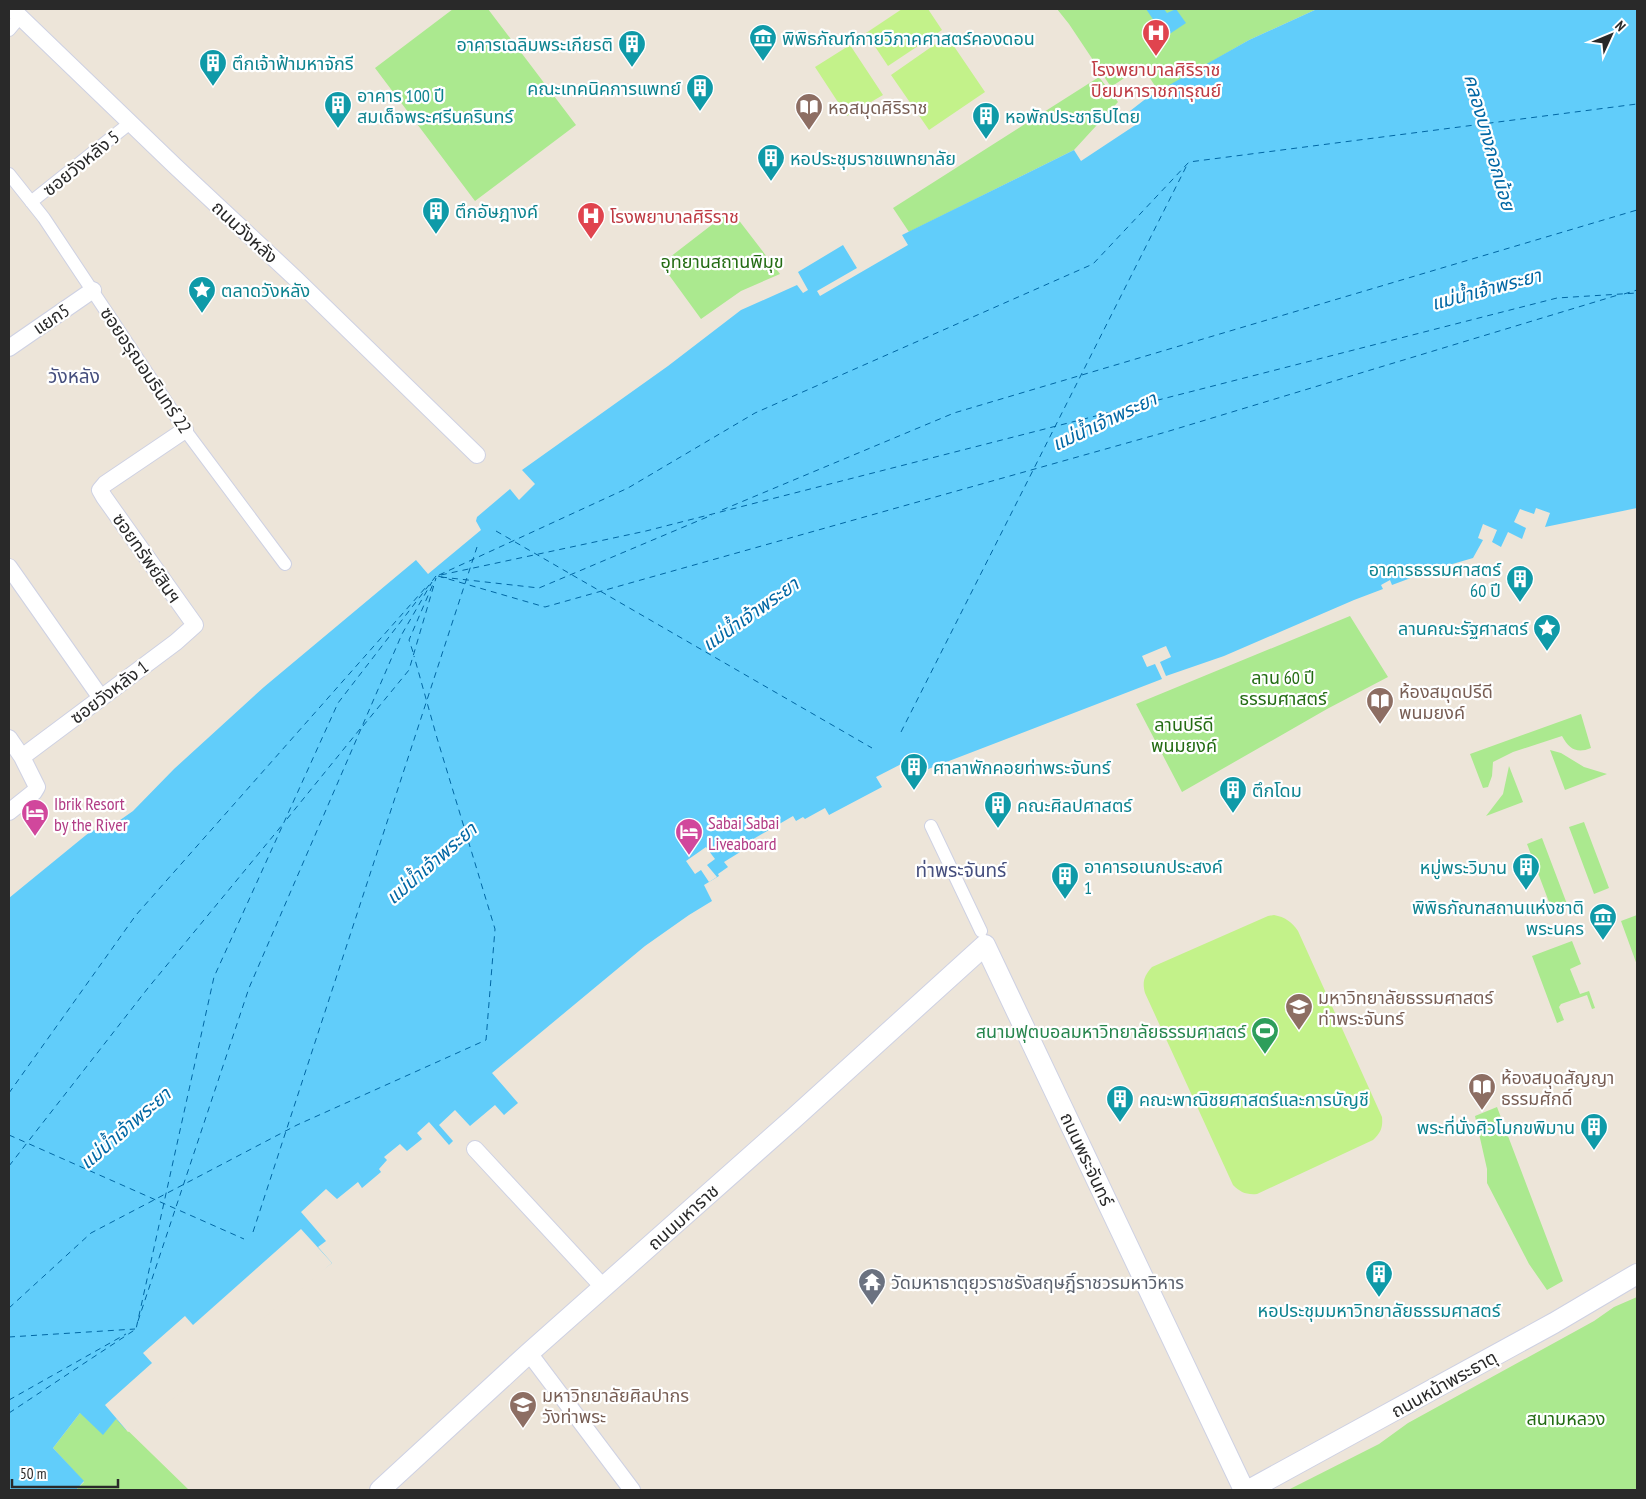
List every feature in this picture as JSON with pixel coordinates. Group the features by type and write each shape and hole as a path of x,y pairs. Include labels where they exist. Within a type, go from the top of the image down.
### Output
{"street":[{"path":"9,30 16,13"},
{"name":"ถนนวังหลัง","path":"16,13 174,166 296,279 477,455"},
{"name":"ซอยวังหลัง 5","path":"32,202 130,123"},
{"name":"ซอยอรุณอมรินทร์ 22","path":"9,174 44,218 185,430 285,564"},
{"name":"แยก5","path":"9,348 93,290"},
{"name":"ซอยทรัพย์สินฯ","path":"185,430 105,484 100,490 195,625"},
{"path":"9,567 102,698"},
{"name":"ซอยวังหลัง 1","path":"22,757 176,642 195,625"},
{"path":"9,738 22,757 37,787 34,792 9,812"},
{"name":"ถนนพระจันทร์","path":"931,826 1244,1490"},
{"name":"ถนนมหาราช","path":"380,1490 604,1288 983,938"},
{"path":"476,1149 604,1288"},
{"name":"ถนนหน้าพระธาตุ","path":"1250,1490 1601,1296 1637,1274"},
{"path":"1601,1296 1637,1284"},
{"path":"529,1354 632,1490"}],"green space":[{"path":"453,9 488,9 576,125 475,201 375,68"},
{"path":"902,9 928,9 942,30 888,66 866,33"},
{"name":"โรงพยาบาลศิริราช ปิยมหาราชการุณย์","path":"1057,9 1317,9 1249,40 1159,92 1142,66 1111,87"},
{"path":"947,36 985,92 929,130 891,75"},
{"path":"850,45 883,95 847,116 815,67"},
{"path":"1099,77 1118,102 1074,150 909,232 893,208"},
{"name":"อุทยานสถานพิมุข","path":"731,210 780,274 741,291 701,319 661,264"},
{"path":"1350,616 1388,677 1327,709 1182,792 1136,704"},
{"path":"1581,714 1591,748 1586,750 1574,749 1562,736 1513,752 1493,762 1492,776 1488,787 1483,788 1470,754"},
{"path":"1550,750 1561,753 1584,767 1607,774 1565,790"},
{"path":"1509,766 1523,802 1486,816 1503,794"},
{"path":"1584,822 1609,888 1594,894 1569,827"},
{"path":"1542,838 1567,904 1552,910 1527,844"},
{"name":"สนามฟุตบอลมหาวิทยาลัยธรรมศาสตร์","path":"1274,915 1288,920 1298,931 1382,1117 1382,1124 1380,1132 1373,1140 1257,1194 1250,1194 1241,1191 1233,1185 1145,993 1144,982 1145,976 1152,967"},
{"path":"1637,915 1637,965 1621,921"},
{"path":"1572,941 1581,964 1570,969 1580,994 1589,991 1595,1008 1592,1009 1587,995 1561,1004 1559,1007 1564,1020 1557,1023 1532,956"},
{"path":"1497,1107 1563,1281 1547,1290 1529,1264 1487,1183 1487,1169 1475,1116"},
{"name":"สนามหลวง","path":"1637,1297 1637,1490 1288,1490 1379,1444 1408,1423 1594,1321 1614,1307"},
{"path":"80,1413 116,1419 189,1490 76,1490 84,1482 53,1448"}],"water":[{"path":"1146,9 1164,9 1167,13 1176,9 1186,23 1165,37"},
{"path":"1317,9 1637,9 1637,508 1545,527 1550,513 1536,508 1534,514 1520,509 1514,522 1526,528 1522,539 1508,532 1501,547 1492,542 1497,530 1483,524 1478,538 1483,540 1473,558 1432,570 1392,585 1390,580 1381,585 1383,589 1224,656 1166,676 1160,662 1171,657 1166,646 1142,656 1147,667 1155,664 1162,679 923,771 915,757 876,777 882,787 829,815 825,808 805,819 803,817 796,821 793,816 743,845 745,849 724,862 728,867 718,874 719,876 704,885 712,901 645,946 492,1073 518,1103 504,1115 495,1105 470,1126 455,1110 439,1125 453,1141 449,1145 429,1122 417,1133 422,1139 407,1151 400,1144 384,1157 387,1160 379,1169 381,1172 362,1188 358,1182 337,1199 326,1189 301,1212 326,1241 318,1247 332,1263 248,1326 126,1430 116,1419 103,1435 80,1413 53,1448 84,1481 76,1490 9,1490 9,898 91,831 113,825 133,811 174,769 264,687 416,560 428,574 481,530 476,521 477,517 510,489 519,500 535,484 522,470 668,366 741,310 797,285 803,293 808,290 798,272 843,245 857,268 817,291 820,296 908,245 902,235 1074,150 1081,161 1137,124 1130,111 1148,97 1249,40"}],"pier":[{"path":"706,847 715,859 707,865 717,877 709,882 701,870 695,874 686,861"},
{"path":"301,1229 332,1263 250,1328 193,1382 162,1408 128,1432 105,1405 152,1363 143,1353 185,1316 193,1325"}],"ferry route":[{"path":"439,575 628,488 755,413 1093,264 1189,162 1637,104"},
{"path":"901,732 1187,165"},
{"path":"722,510 954,413 1637,210"},
{"path":"1624,294 1637,290"},
{"path":"9,1413 136,1329 214,977 338,703 436,576 646,531 1557,298 1637,293"},
{"path":"438,576 545,607 1166,432 1618,295"},
{"path":"441,577 539,588 712,515"},
{"path":"496,531 872,748"},
{"path":"253,1232 477,547"},
{"path":"363,726 409,670 436,578"},
{"path":"138,1321 249,988 402,634 432,582"},
{"path":"413,652 409,640 433,584"},
{"path":"9,1093 136,915 427,586"},
{"path":"9,1308 91,1233 297,1125 486,1040 495,929 414,656"},
{"path":"287,819 360,729"},
{"path":"9,1166 148,988 283,824"},
{"path":"9,1135 244,1239"},
{"path":"9,1337 135,1329"},
{"path":"9,1400 126,1334"}],"place":[{"name":"โรงพยาบาลศิริราช ปิยมหาราชการุณย์","path":"1156,57"},
{"name":"พิพิธภัณฑ์กายวิภาคศาสตร์คองดอน","path":"763,62"},
{"name":"อาคารเฉลิมพระเกียรติ","path":"632,68"},
{"name":"ตึกเจ้าฟ้ามหาจักรี","path":"213,87"},
{"name":"คณะเทคนิคการแพทย์","path":"700,112"},
{"name":"อาคาร 100 ปี สมเด็จพระศรีนครินทร์","path":"338,129"},
{"name":"หอสมุดศิริราช","path":"809,131"},
{"name":"หอพักประชาธิปไตย","path":"986,140"},
{"name":"หอประชุมราชแพทยาลัย","path":"771,182"},
{"name":"ตึกอัษฎางค์","path":"436,235"},
{"name":"โรงพยาบาลศิริราช","path":"591,240"},
{"name":"ตลาดวังหลัง","path":"202,314"},
{"name":"อาคารธรรมศาสตร์ 60 ปี","path":"1520,603"},
{"name":"ลานคณะรัฐศาสตร์","path":"1547,652"},
{"name":"ห้องสมุดปรีดี พนมยงค์","path":"1380,725"},
{"name":"ศาลาพักคอยท่าพระจันทร์","path":"914,791"},
{"name":"ตึกโดม","path":"1233,814"},
{"name":"คณะศิลปศาสตร์","path":"998,829"},
{"name":"Ibrik Resort by the River","path":"35,837"},
{"name":"Sabai Sabai Liveaboard","path":"689,856"},
{"name":"หมู่พระวิมาน","path":"1526,891"},
{"name":"อาคารอเนกประสงค์ 1","path":"1065,900"},
{"name":"พิพิธภัณฑสถานแห่งชาติ พระนคร","path":"1603,941"},
{"name":"มหาวิทยาลัยธรรมศาสตร์ ท่าพระจันทร์","path":"1299,1031"},
{"name":"สนามฟุตบอลมหาวิทยาลัยธรรมศาสตร์","path":"1265,1055"},
{"name":"ห้องสมุดสัญญา ธรรมศักดิ์","path":"1482,1111"},
{"name":"คณะพาณิชยศาสตร์และการบัญชี","path":"1120,1123"},
{"name":"พระที่นั่งศิวโมกขพิมาน","path":"1594,1151"},
{"name":"หอประชุมมหาวิทยาลัยธรรมศาสตร์","path":"1379,1298"},
{"name":"วัดมหาธาตุยุวราชรังสฤษฎิ์ราชวรมหาวิหาร","path":"872,1306"},
{"name":"มหาวิทยาลัยศิลปากร วังท่าพระ","path":"523,1429"}],"district":[{"name":"วังหลัง","path":"74,376"},
{"name":"ท่าพระจันทร์","path":"961,870"}],"water label":[{"name":"คลองบางกอกน้อย","path":"1490,142"},
{"name":"แม่น้ำเจ้าพระยา","path":"1486,289"},
{"name":"แม่น้ำเจ้าพระยา","path":"1104,421"},
{"name":"แม่น้ำเจ้าพระยา","path":"750,614"},
{"name":"แม่น้ำเจ้าพระยา","path":"431,863"},
{"name":"แม่น้ำเจ้าพระยา","path":"125,1128"}],"park label":[{"name":"ลาน 60 ปี ธรรมศาสตร์","path":"1283,688"},
{"name":"ลานปรีดี พนมยงค์","path":"1184,734"}]}
